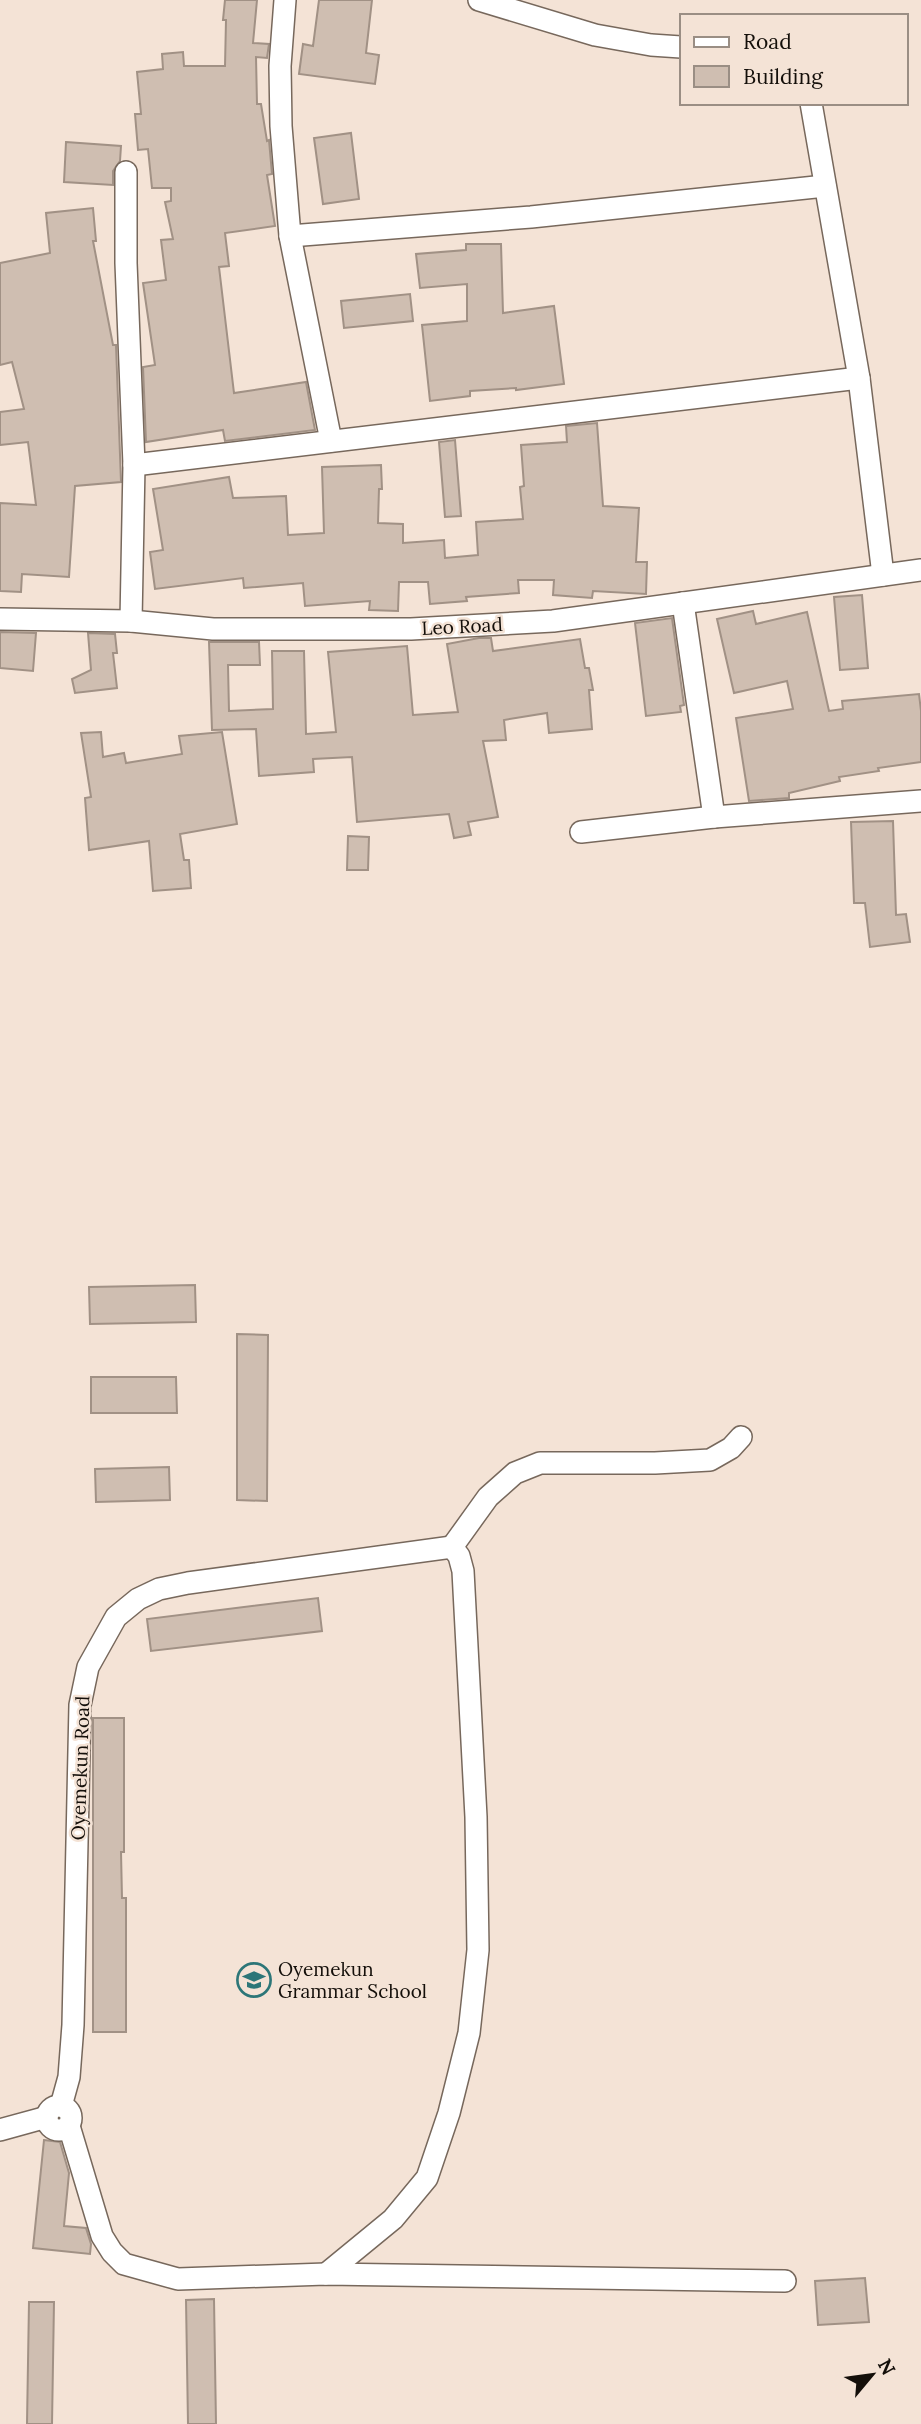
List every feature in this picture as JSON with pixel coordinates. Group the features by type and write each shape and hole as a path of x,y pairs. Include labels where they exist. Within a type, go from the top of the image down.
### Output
{"street":[{"path":"285,0 280,66 281,126 290,236 331,441"},
{"path":"479,0 595,36 680,47"},
{"path":"811,105 859,378 883,575"},
{"path":"126,172 126,263 134,466 131,621"},
{"path":"290,236 531,217 825,186"},
{"path":"134,466 859,378"},
{"name":"Leo Road","path":"0,619 131,621 214,629 411,629 553,621 921,570"},
{"path":"682,603 714,817"},
{"path":"581,832 714,817 921,801"},
{"path":"326,2274 393,2219 427,2178 449,2113 469,2033 478,1950 476,1817 463,1571 459,1556 452,1547 488,1497 515,1473 540,1463 710,1460 731,1448 741,1437"},
{"name":"Oyemekun Road","path":"54,2111 69,2077 73,2025 80,1705 88,1667 116,1617 138,1599 159,1588 452,1547"},
{"path":"54,2111 47,2122 54,2129 60,2130 69,2126 102,2236 111,2252 124,2264 177,2279 326,2274 785,2281"},
{"path":"0,2130 54,2111"}],"building":[{"path":"225,0 257,0 253,43 269,44 267,58 256,57 257,104 261,104 267,141 269,140 272,174 267,175 275,226 225,233 229,266 219,267 234,393 306,382 315,430 225,441 223,430 146,442 143,367 155,365 143,283 166,280 161,240 173,239 165,202 171,201 171,188 152,188 148,149 138,150 135,114 141,114 137,72 163,69 162,54 183,52 184,66 225,66"},
{"path":"319,0 372,0 366,53 379,55 375,84 299,74 303,44 313,46"},
{"path":"351,133 359,199 323,204 314,138"},
{"path":"66,142 121,146 120,161 113,171 113,185 64,182"},
{"path":"93,208 96,241 93,241 113,345 116,345 121,482 75,486 69,577 22,574 21,592 0,591 0,503 36,505 28,442 0,445 0,412 24,409 12,362 0,365 0,263 50,253 46,213"},
{"path":"466,244 501,244 503,313 554,306 564,384 516,390 470,391 470,396 430,401 422,325 467,321 467,284 420,288 416,254 466,250"},
{"path":"410,294 413,321 344,328 341,301"},
{"path":"597,423 603,506 639,508 636,562 647,562 646,594 593,591 592,598 553,595 554,580 518,580 519,593 466,597 467,601 430,604 428,582 399,582 398,611 369,610 370,601 305,606 303,583 244,588 243,578 155,589 150,552 163,550 153,489 229,477 233,498 286,496 288,535 324,533 322,467 381,465 382,489 379,489 378,523 403,524 403,543 444,540 445,558 478,555 476,522 523,519 520,487 524,486 521,445 567,442 566,426"},
{"path":"455,440 461,516 445,517 439,442"},
{"path":"862,595 868,668 840,670 834,597"},
{"path":"753,611 756,624 807,612 829,711 843,709 842,701 919,694 921,762 839,777 840,781 789,793 789,798 749,801 736,718 793,709 787,681 734,693 717,619"},
{"path":"672,618 684,705 680,706 681,712 646,716 635,623"},
{"path":"0,632 36,633 33,671 0,668"},
{"path":"88,633 115,634 117,653 113,653 117,688 75,693 72,679 91,670"},
{"path":"491,638 493,651 580,639 585,668 589,668 593,690 589,690 592,729 549,733 547,713 504,720 506,740 483,741 498,817 468,822 471,835 454,838 449,814 357,822 352,757 313,759 314,772 259,776 256,729 212,730 209,642 259,642 260,665 228,665 229,711 273,709 272,651 304,651 306,734 336,732 328,652 407,646 413,715 458,712 447,644"},
{"path":"101,732 103,757 124,753 126,763 182,754 179,736 222,732 237,824 180,834 184,860 189,860 191,888 153,891 149,841 89,850 85,798 91,797 81,733"},
{"path":"893,821 896,915 906,914 910,942 870,947 865,903 854,903 851,822"},
{"path":"348,836 369,837 368,870 347,870"},
{"path":"195,1285 196,1322 90,1324 89,1287"},
{"path":"237,1334 268,1335 267,1501 237,1500"},
{"path":"91,1377 176,1377 177,1413 91,1413"},
{"path":"169,1467 170,1500 96,1502 95,1469"},
{"path":"318,1598 322,1631 151,1651 147,1619"},
{"path":"93,1718 124,1718 124,1852 121,1852 122,1898 126,1898 126,2032 93,2032"},
{"path":"44,2140 60,2142 69,2173 64,2226 86,2228 91,2244 90,2254 33,2248"},
{"path":"865,2278 869,2322 818,2325 815,2281"},
{"path":"214,2299 216,2424 188,2424 186,2300"},
{"path":"29,2302 54,2302 52,2424 27,2424"}],"place":[{"name":"Oyemekun Grammar School","path":"254,1980"}]}
